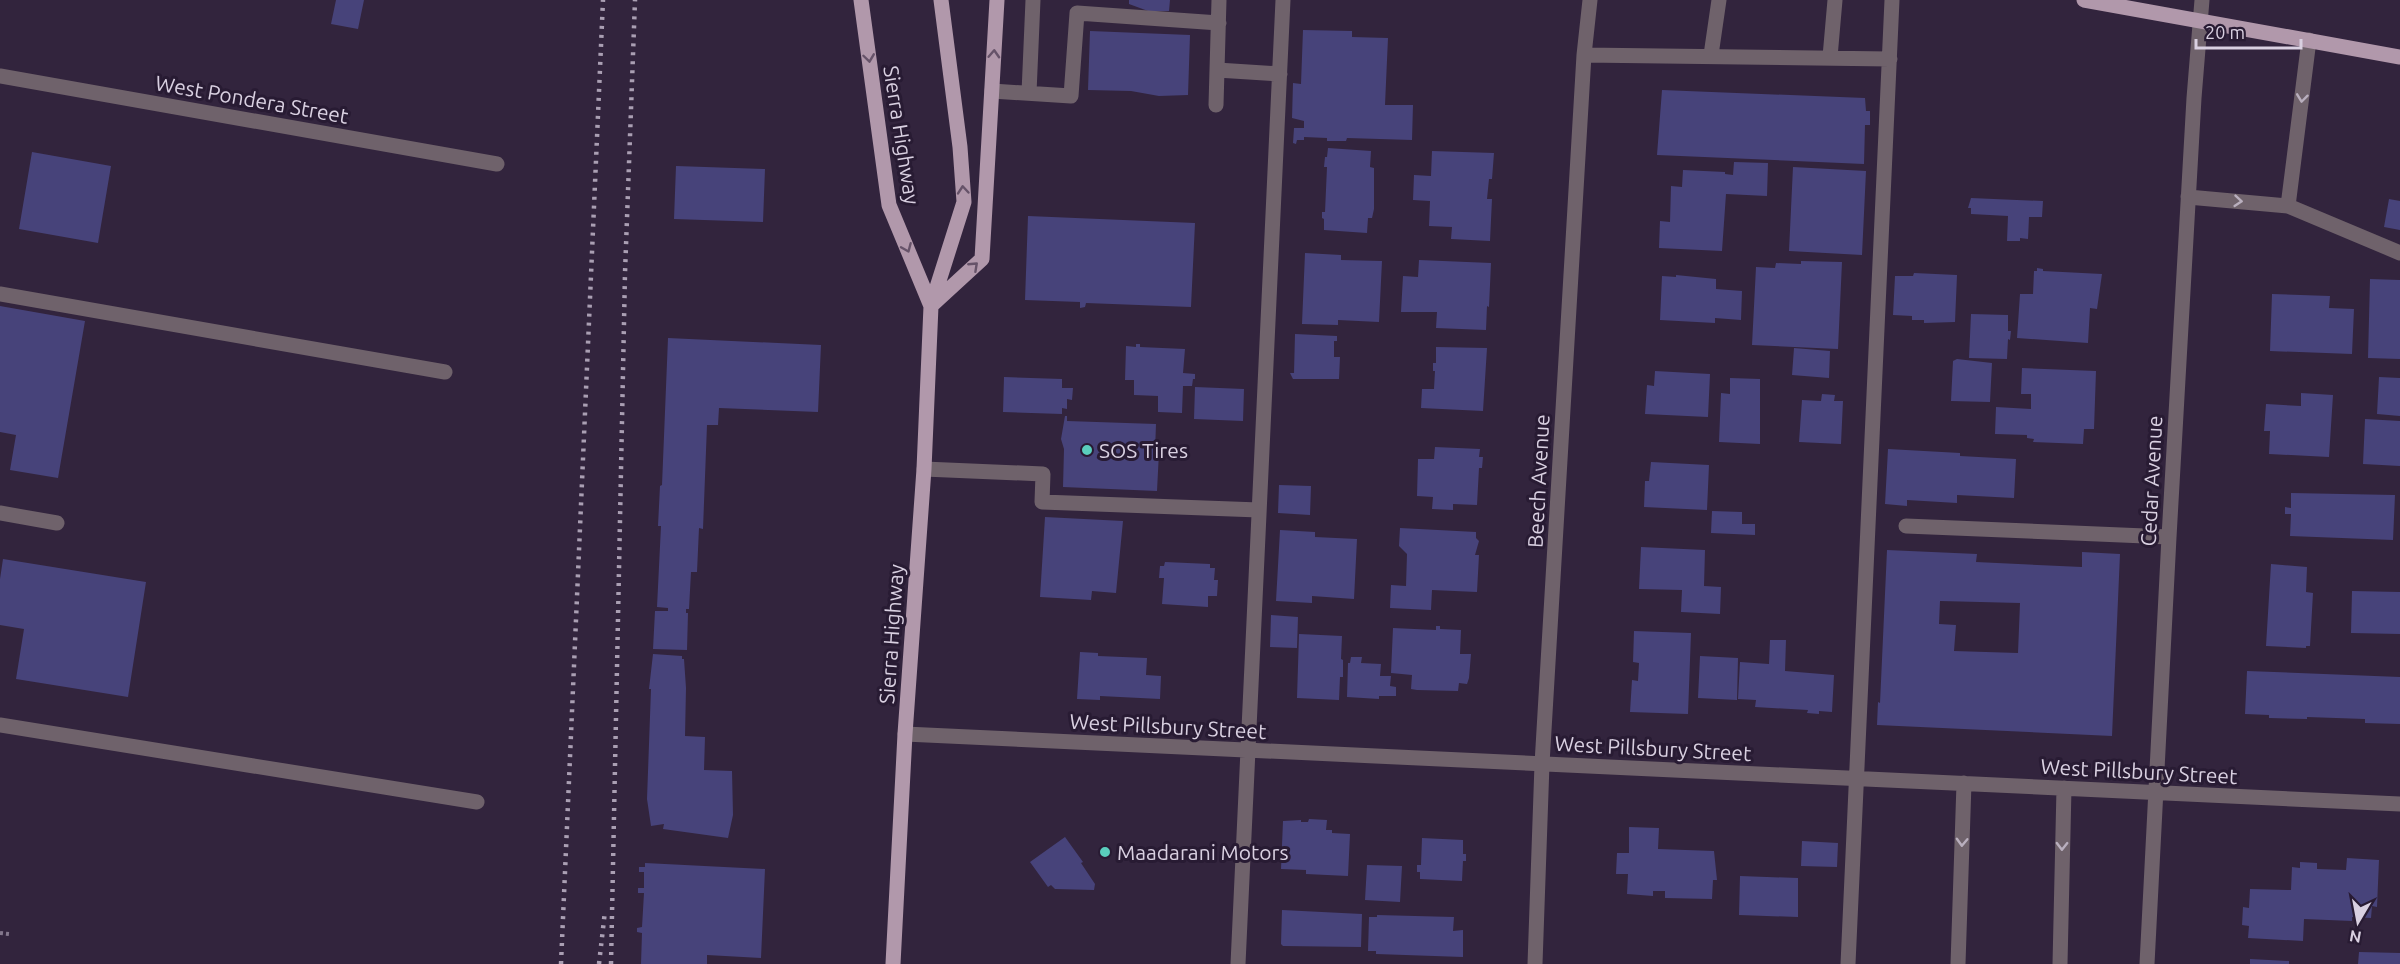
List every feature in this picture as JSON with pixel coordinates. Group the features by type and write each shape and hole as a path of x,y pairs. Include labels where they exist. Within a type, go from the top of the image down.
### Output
{"main road":[{"name":"Sierra Highway","path":"861,0 889,205 931,306"},
{"name":"Sierra Highway","path":"893,964 904,734 924,468 931,306 964,202 960,147 941,0"},
{"path":"931,306 982,259 997,0"},
{"path":"2084,0 2400,57"}],"street":[{"path":"1029,93 1033,0"},
{"path":"1216,105 1219,0"},
{"path":"1238,964 1283,0"},
{"name":"Beech Avenue","path":"1535,964 1542,764 1584,55 1590,0"},
{"path":"1711,55 1719,0"},
{"path":"1830,57 1835,0"},
{"path":"1848,964 1892,0"},
{"name":"Cedar Avenue","path":"2147,964 2154,792 2188,197 2202,0"},
{"path":"992,91 1071,96 1078,6 1219,23"},
{"path":"2288,206 2309,40"},
{"path":"1584,55 1890,58"},
{"path":"1217,70 1280,74"},
{"name":"West Pondera Street","path":"0,76 497,164"},
{"path":"2188,197 2288,206 2400,253"},
{"path":"0,294 445,372"},
{"path":"924,468 1043,474 1042,502 1259,510"},
{"path":"0,513 57,523"},
{"path":"1906,526 2169,537"},
{"path":"0,725 477,802"},
{"name":"West Pillsbury Street","path":"904,734 1248,752 2400,804"},
{"path":"1958,964 1964,783"},
{"path":"2060,964 2064,788"}],"path":[{"path":"0,933 9,934"}],"building":[{"path":"336,0 364,0 358,29 331,24"},
{"path":"1129,0 1170,0 1169,11 1148,11 1129,4"},
{"path":"1303,30 1352,31 1352,37 1388,38 1385,105 1413,105 1412,140 1347,138 1346,141 1327,141 1327,138 1304,137 1304,140 1297,140 1296,144 1293,143 1294,128 1304,128 1304,121 1292,118 1293,83 1301,84"},
{"path":"1090,31 1190,35 1188,95 1159,96 1131,91 1088,90"},
{"path":"1662,90 1865,98 1866,111 1870,111 1870,125 1865,125 1864,164 1657,155"},
{"path":"1328,148 1371,151 1370,167 1374,168 1374,209 1372,218 1368,218 1367,233 1324,230 1322,212 1325,212 1327,167 1324,167"},
{"path":"1432,151 1494,153 1492,179 1489,179 1487,199 1492,199 1490,241 1451,239 1452,227 1429,226 1430,201 1413,200 1414,175 1431,176"},
{"path":"32,152 111,166 98,243 19,229"},
{"path":"1734,162 1768,163 1767,196 1726,194 1722,251 1659,248 1660,221 1670,222 1671,186 1682,187 1683,170 1725,172 1725,174 1733,175"},
{"path":"676,166 765,169 763,222 674,219"},
{"path":"1793,167 1866,171 1862,255 1789,251"},
{"path":"1971,198 2043,201 2042,217 2029,217 2028,239 2007,241 2008,216 1971,214 1971,208 1968,208"},
{"path":"2389,199 2400,201 2400,230 2384,227"},
{"path":"1028,216 1195,223 1191,307 1086,303 1085,307 1080,308 1080,302 1025,300"},
{"path":"1305,253 1341,255 1341,260 1382,261 1379,322 1338,320 1338,325 1302,324"},
{"path":"1419,260 1491,263 1486,330 1436,328 1437,312 1401,312 1403,276 1418,277"},
{"path":"1801,261 1842,262 1838,349 1752,345 1756,267 1775,268 1776,263 1801,264"},
{"path":"2037,268 2043,271 2102,274 2097,309 2090,308 2088,343 2017,338 2020,294 2033,294 2034,271 2037,271"},
{"path":"1914,273 1957,275 1955,322 1924,323 1924,320 1912,320 1912,316 1893,315 1895,276 1913,276"},
{"path":"1676,275 1716,279 1716,289 1742,291 1741,320 1715,318 1715,323 1660,320 1662,276 1676,277"},
{"path":"2370,279 2400,280 2400,359 2368,358"},
{"path":"2272,294 2330,296 2329,308 2354,309 2352,354 2270,351"},
{"path":"0,306 85,321 58,478 10,470 16,435 0,432"},
{"path":"1971,314 2008,315 2008,331 2011,331 2010,340 2008,339 2007,359 1969,358"},
{"path":"1295,334 1337,336 1337,341 1334,341 1334,357 1340,357 1339,379 1293,379 1290,373 1294,373"},
{"path":"668,338 821,345 818,412 719,408 718,425 707,425 703,529 699,528 697,572 691,572 689,609 686,609 688,613 687,650 653,649 655,611 668,611 668,608 657,607 661,526 658,526 660,486 662,485"},
{"path":"1136,344 1140,344 1140,347 1185,349 1183,373 1195,374 1195,379 1193,379 1192,386 1183,386 1182,413 1158,412 1158,396 1134,395 1134,380 1125,380 1126,346 1136,347"},
{"path":"1436,347 1487,348 1483,411 1421,408 1422,389 1434,389 1433,363 1436,363"},
{"path":"1794,348 1830,351 1829,378 1792,375"},
{"path":"1957,359 1992,363 1990,402 1951,401 1953,361"},
{"path":"2022,368 2096,371 2094,429 2084,429 2083,444 2033,442 2034,439 2027,438 2027,435 1995,434 1996,407 2031,409 2031,394 2021,394"},
{"path":"1655,371 1710,374 1708,417 1645,414 1647,385 1654,386"},
{"path":"1004,377 1062,379 1062,388 1073,388 1072,400 1067,399 1067,409 1062,408 1062,414 1003,412"},
{"path":"2379,377 2400,378 2400,416 2377,414"},
{"path":"1730,378 1760,379 1760,444 1719,442 1721,393 1730,394"},
{"path":"1195,387 1244,389 1243,421 1194,419"},
{"path":"2301,393 2333,395 2329,457 2269,454 2270,431 2264,431 2266,404 2301,406"},
{"path":"1822,394 1835,395 1834,401 1843,401 1841,444 1799,442 1802,400 1821,401"},
{"path":"1065,416 1067,416 1067,421 1156,424 1155,452 1159,452 1157,491 1063,487 1064,449 1061,439"},
{"path":"2365,419 2400,421 2400,466 2363,464"},
{"path":"1435,447 1480,449 1479,457 1483,457 1482,468 1479,468 1477,505 1453,504 1453,510 1432,509 1433,497 1417,496 1418,459 1434,459"},
{"path":"1888,449 2016,459 2014,498 1957,495 1957,503 1907,500 1907,506 1885,504"},
{"path":"1651,462 1709,465 1707,510 1644,507 1645,481 1649,481"},
{"path":"1279,485 1311,486 1310,515 1278,513"},
{"path":"2291,493 2395,495 2393,540 2290,536 2291,514 2285,514 2285,507 2291,508"},
{"path":"1712,511 1742,512 1742,524 1755,524 1755,535 1711,533"},
{"path":"1045,517 1123,521 1116,593 1092,591 1091,600 1040,597"},
{"path":"1400,528 1476,532 1476,538 1479,541 1475,555 1479,555 1477,592 1432,590 1431,610 1390,608 1391,585 1406,586 1407,554 1399,546"},
{"path":"1280,530 1315,532 1315,537 1357,539 1354,599 1312,596 1312,603 1276,601"},
{"path":"1641,547 1705,550 1704,586 1721,587 1720,614 1681,612 1682,590 1639,589"},
{"path":"1887,550 1977,554 1976,562 2082,567 2082,552 2120,554 2112,736 1877,725 1878,702 1880,703","holes":["1940,601 2020,603 2018,653 1954,651 1956,625 1939,624"]},
{"path":"3,559 146,582 128,697 16,679 24,629 0,625 0,579"},
{"path":"1165,562 1210,564 1210,568 1215,568 1214,580 1218,580 1217,596 1208,596 1208,607 1162,604 1164,578 1159,578 1160,566 1164,566"},
{"path":"2271,564 2307,567 2306,592 2313,593 2310,646 2306,648 2266,646"},
{"path":"2352,591 2400,592 2400,634 2351,633"},
{"path":"1271,615 1298,617 1297,648 1270,647"},
{"path":"1436,626 1440,626 1440,629 1461,630 1460,654 1471,654 1467,684 1459,683 1458,691 1411,689 1412,675 1391,673 1393,628 1436,630"},
{"path":"1634,631 1691,633 1688,714 1630,712 1632,680 1638,681 1639,663 1633,662"},
{"path":"1299,634 1342,636 1343,677 1340,677 1339,700 1297,698"},
{"path":"1770,640 1786,640 1785,671 1834,675 1832,712 1819,711 1819,714 1807,713 1808,710 1755,707 1756,700 1738,699 1740,662 1769,664"},
{"path":"1080,652 1098,653 1098,656 1147,658 1146,675 1161,676 1160,699 1100,696 1100,700 1077,699"},
{"path":"653,654 682,656 686,688 685,736 705,737 704,770 732,771 733,815 728,838 663,829 664,824 651,826 647,799 651,689 649,689"},
{"path":"1700,656 1738,658 1737,700 1698,698"},
{"path":"1351,657 1362,657 1361,663 1381,664 1380,676 1391,676 1390,686 1396,687 1396,696 1379,696 1379,699 1347,697 1348,663"},
{"path":"2247,671 2400,677 2400,724 2365,723 2365,719 2269,718 2269,715 2245,714"},
{"path":"1309,819 1327,820 1326,830 1332,830 1332,833 1350,834 1348,876 1306,874 1306,870 1281,869 1283,821 1308,822"},
{"path":"1629,827 1659,828 1658,849 1714,851 1717,880 1713,880 1712,899 1665,898 1665,891 1653,891 1653,896 1627,894 1628,874 1616,874 1617,853 1629,853"},
{"path":"1065,837 1083,862 1081,863 1095,884 1094,890 1055,889 1051,885 1048,887 1030,862"},
{"path":"1422,838 1463,840 1463,854 1466,854 1466,861 1463,861 1462,881 1420,879 1417,865 1421,865"},
{"path":"1802,841 1838,843 1837,867 1801,866"},
{"path":"2347,858 2379,860 2377,907 2372,906 2371,918 2352,917 2352,921 2304,919 2303,941 2248,938 2249,926 2242,925 2243,907 2249,908 2250,889 2291,890 2292,867 2300,868 2300,862 2317,863 2317,869 2346,870"},
{"path":"645,863 765,869 761,958 707,955 707,964 641,964 642,933 637,932 637,928 642,927 644,893 638,893 638,888 644,888 644,872 639,872 639,867 645,867"},
{"path":"1367,865 1402,866 1400,902 1365,900"},
{"path":"1740,876 1798,878 1798,917 1739,915"},
{"path":"1282,910 1362,914 1361,947 1283,946 1281,944"},
{"path":"1377,915 1454,917 1453,931 1463,930 1463,957 1376,954 1376,951 1368,951 1369,917 1377,917"},
{"path":"2359,952 2400,953 2400,964 2358,964"},
{"path":"2250,959 2289,961 2289,964 2250,964"}],"railway":[{"path":"561,964 603,0"},
{"path":"611,964 625,273 635,0"},
{"path":"599,964 605,911"}],"place":[{"name":"SOS Tires","path":"1087,450"},
{"name":"Maadarani Motors","path":"1105,852"}]}
